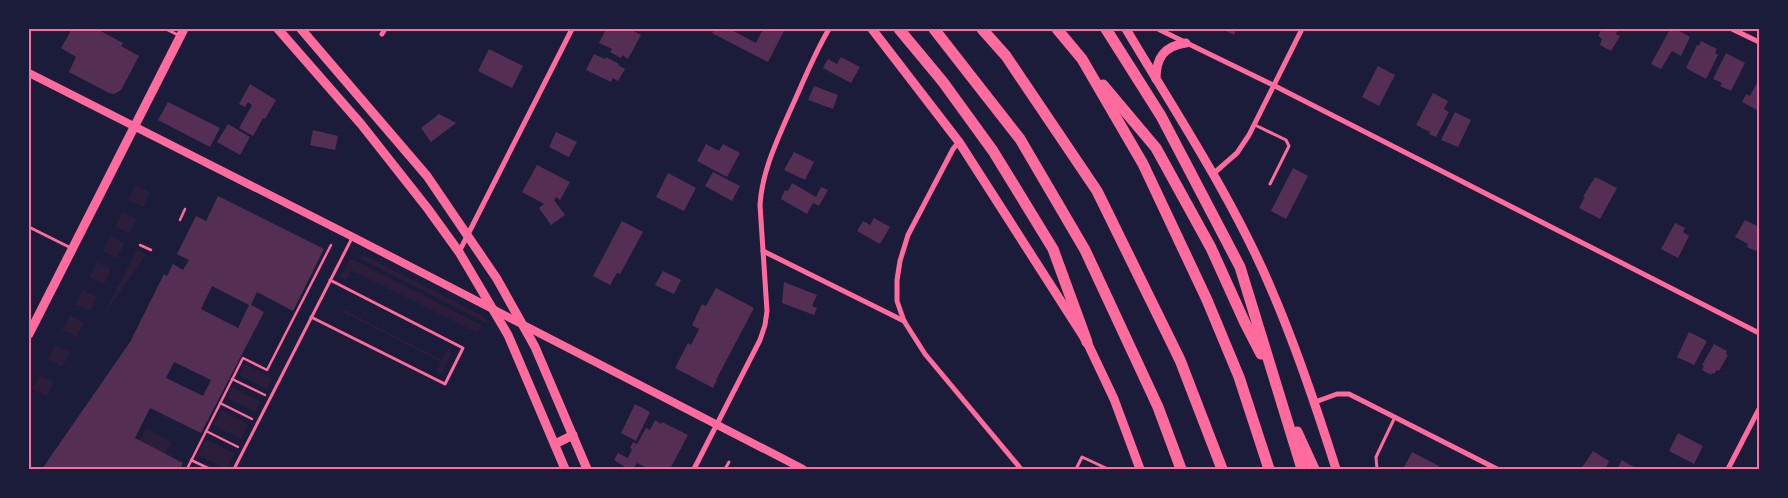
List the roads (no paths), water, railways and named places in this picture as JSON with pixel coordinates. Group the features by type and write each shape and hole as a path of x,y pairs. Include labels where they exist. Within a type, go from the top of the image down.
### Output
{"highway":[{"path":"899,29 943,82 993,151 1053,248 1087,342"},
{"path":"934,29 1020,139 1084,250 1158,407 1181,469"},
{"path":"982,29 1006,56 1097,191 1180,360 1222,469"},
{"path":"1057,29 1156,148 1210,248 1245,323 1267,364 1314,469"},
{"path":"1106,29 1160,116 1240,267 1302,469"},
{"path":"1082,58 1143,164 1207,300 1239,377 1269,469"}],"main road":[{"path":"278,29 340,99 460,252 508,335 565,469"},
{"path":"301,29 427,176 497,278 524,326 588,469"},
{"path":"872,29 959,142 1087,342 1114,399 1140,469"},
{"path":"1126,29 1212,174 1242,228 1272,290 1315,402 1336,469"},
{"path":"29,334 182,32"},
{"path":"1156,79 1156,67 1164,53 1176,44 1186,43"},
{"path":"340,99 352,88"},
{"path":"555,444 573,435"}],"street":[{"path":"460,252 572,29"},
{"path":"694,469 760,340 765,326 767,311 760,189 767,166 813,57 829,29"},
{"path":"1158,29 1273,85 1759,333"},
{"path":"1212,174 1237,152 1254,124 1302,29"},
{"path":"1732,29 1759,42"},
{"path":"29,73 353,237 803,469"},
{"path":"959,142 953,149 908,235 900,260 897,280 897,301 904,321 925,354 1021,469"},
{"path":"763,251 904,321"},
{"path":"1315,402 1337,394 1349,394 1498,469"},
{"path":"1728,469 1759,409"}],"lane":[{"path":"166,29 182,32"},
{"path":"1254,124 1286,140 1290,146 1270,184"},
{"path":"29,227 72,248"},
{"path":"234,469 353,237"},
{"path":"311,317 445,384 463,348 330,280"},
{"path":"1377,469 1376,457 1396,417"},
{"path":"1076,469 1082,457 1108,469"},
{"path":"725,469 729,462"}]}
